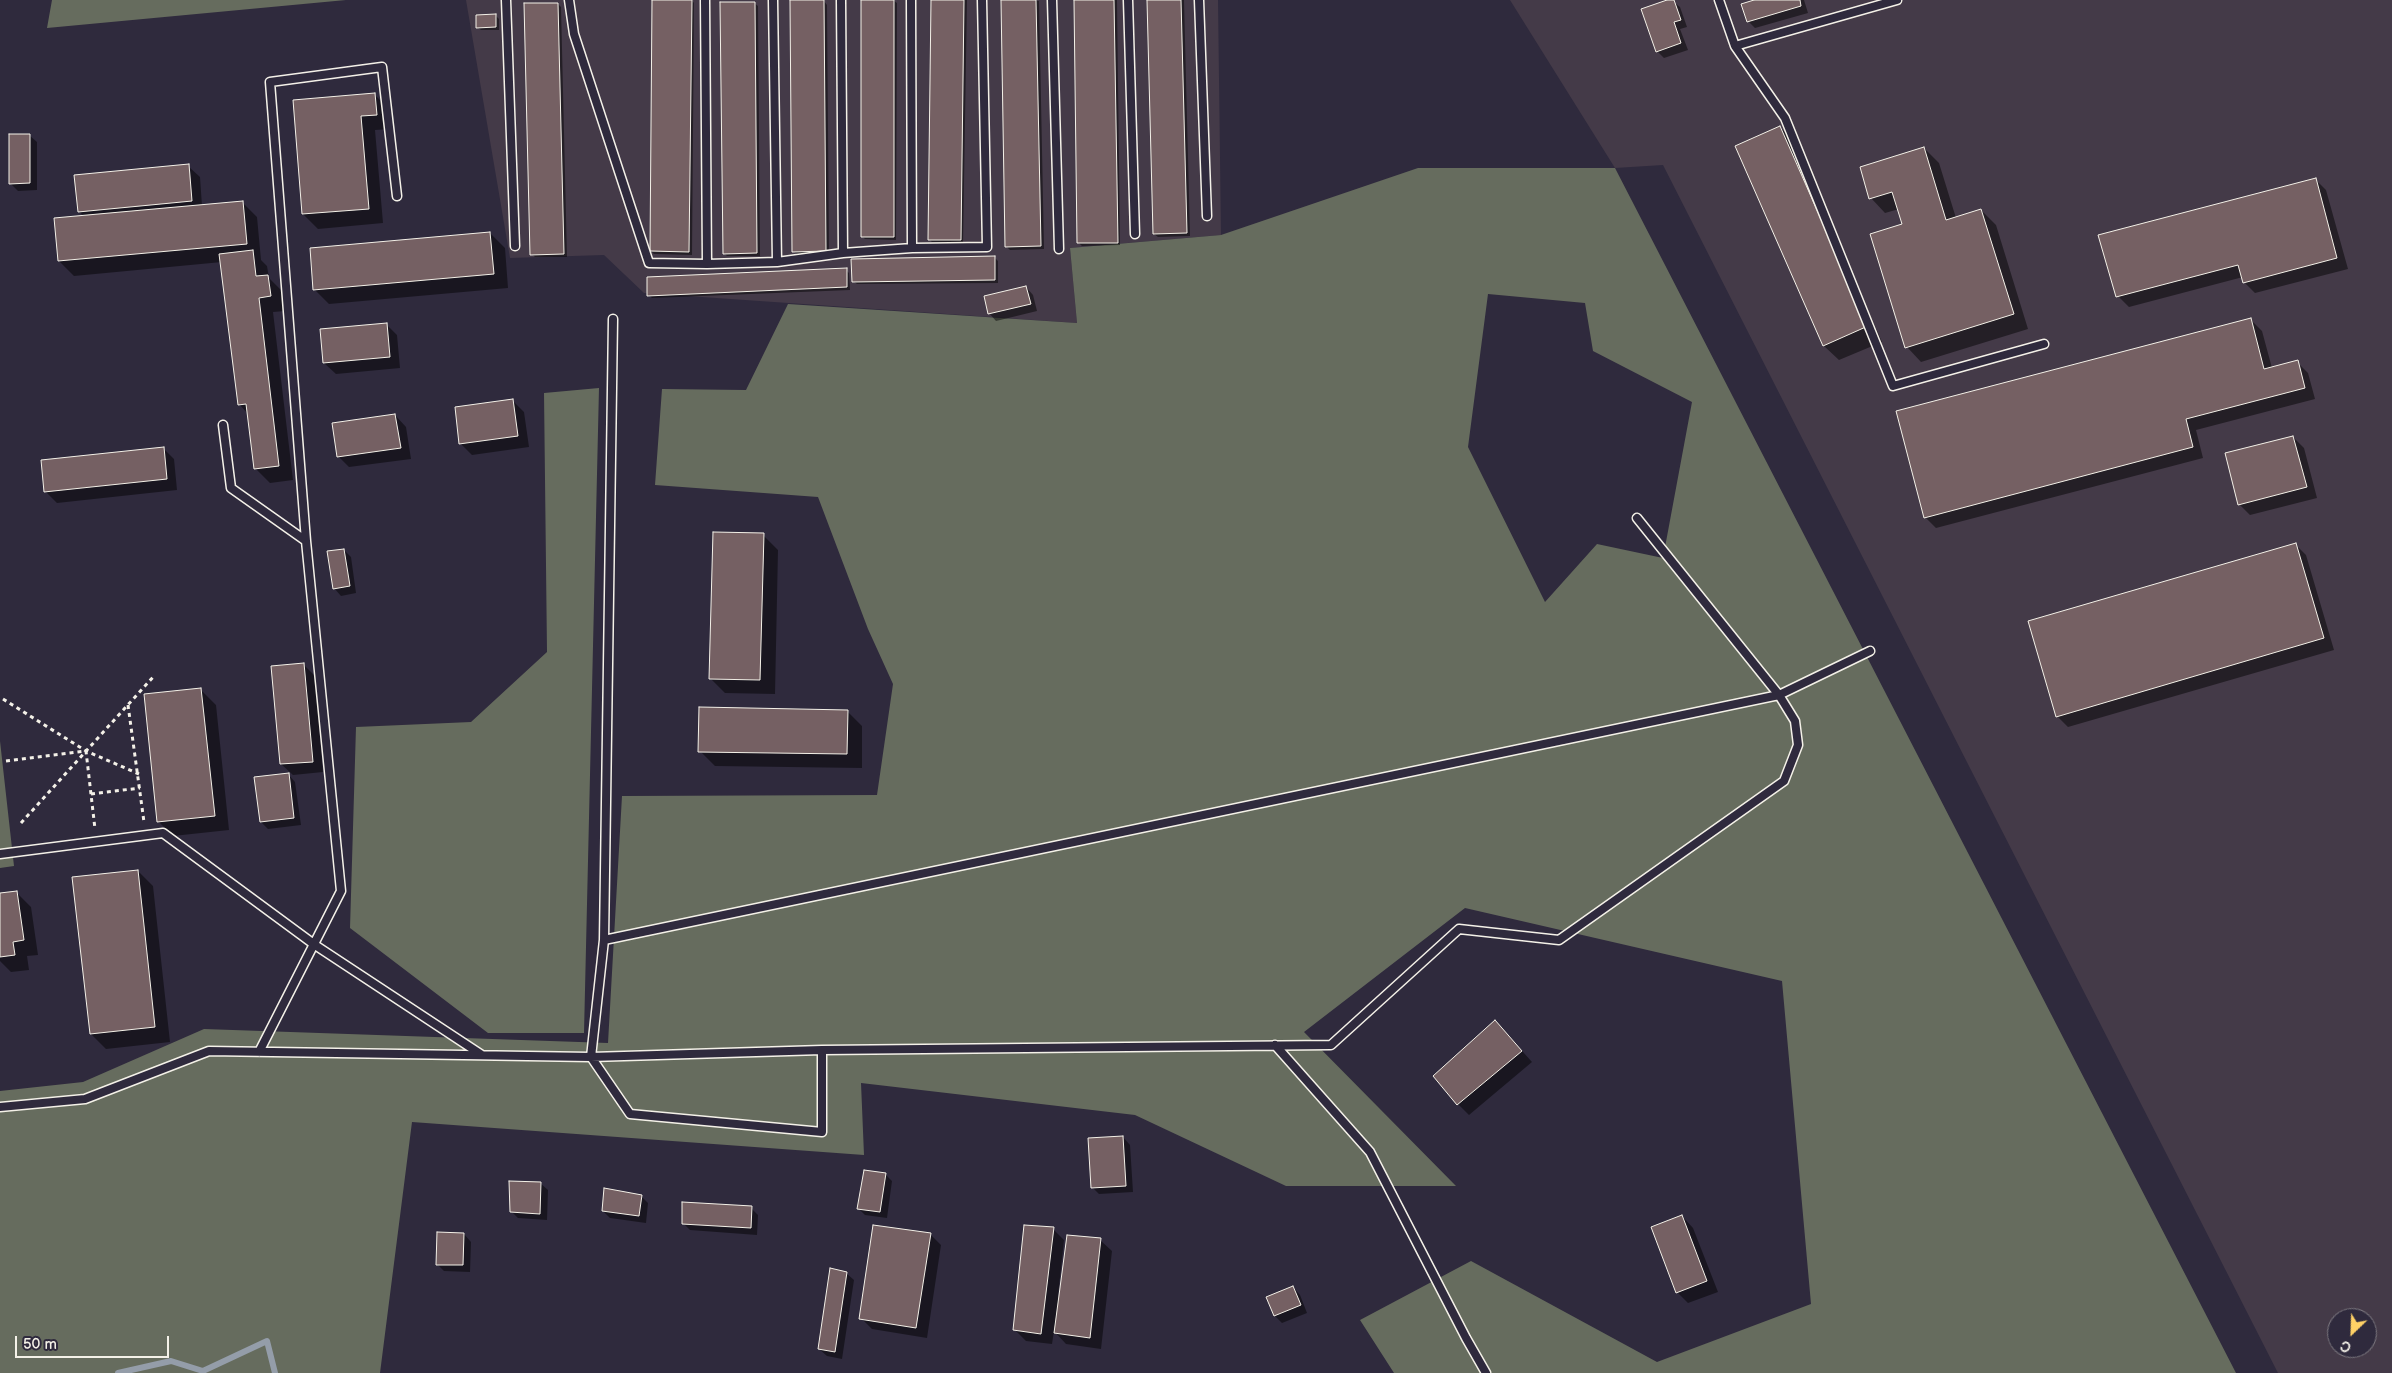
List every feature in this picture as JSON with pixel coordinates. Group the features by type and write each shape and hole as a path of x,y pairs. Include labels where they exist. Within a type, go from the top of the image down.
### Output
{"lane":[{"path":"506,0 515,246"},
{"path":"569,0 574,34 649,263 707,264 777,262 843,253 912,248 987,247 982,0"},
{"path":"705,0 707,264"},
{"path":"773,0 777,262"},
{"path":"841,0 843,253"},
{"path":"911,0 912,248"},
{"path":"1052,0 1059,249"},
{"path":"1128,0 1135,234"},
{"path":"1199,0 1206,216"},
{"path":"1719,0 1735,46 1785,118 1893,386 2044,344"},
{"path":"1735,46 1897,0"},
{"path":"259,1052 341,891 306,541 270,82 382,67 397,196"},
{"path":"613,319 604,940 592,1057 630,1114 822,1132 822,1050"},
{"path":"223,425 231,488 306,541"},
{"path":"0,1107 85,1099 209,1051 592,1057 822,1050 1331,1045 1459,929 1559,940 1784,781 1798,745 1795,721 1779,695 1637,518"},
{"path":"604,940 1779,695 1870,651"},
{"path":"0,854 163,833 315,945 482,1055"},
{"path":"1276,1045 1370,1152 1486,1373"}],"path":[{"path":"21,823 154,676"},
{"path":"3,699 86,751 139,774"},
{"path":"128,704 146,836"},
{"path":"6,761 86,751"},
{"path":"86,751 97,842"},
{"path":"91,794 140,788"}],"shaded area":[{"path":"466,0 1218,0 1221,235 1070,248 1077,323 644,293 604,255 510,258"},
{"path":"1510,0 2392,0 2392,1373 2278,1373 1663,165 1615,168"}],"green space":[{"path":"52,0 346,0 47,28"},
{"path":"1418,168 1615,168 2236,1373 1394,1373 1360,1320 1471,1261 1657,1362 1811,1304 1782,981 1465,908 1304,1032 1456,1186 1286,1186 1135,1115 861,1083 864,1155 412,1122 380,1373 0,1373 0,1091 83,1082 204,1029 608,1043 622,796 877,795 893,684 868,629 818,497 655,485 662,389 746,390 788,304 1077,323 1070,248 1221,235","holes":["1488,294 1585,303 1593,351 1692,402 1663,558 1597,544 1545,602 1468,447"]},
{"path":"599,388 584,1033 488,1033 350,928 356,727 471,722 547,652 544,393"},
{"path":"0,741 14,866 0,868"}],"building":[{"path":"652,0 692,0 689,252 650,251"},
{"path":"790,0 824,0 826,251 792,252"},
{"path":"861,0 894,0 894,237 861,237"},
{"path":"931,0 964,0 961,240 928,240"},
{"path":"1001,0 1036,0 1041,246 1005,247"},
{"path":"1074,0 1114,0 1118,243 1077,243"},
{"path":"1147,0 1181,0 1187,233 1153,234"},
{"path":"1667,0 1674,0 1681,20 1674,22 1681,43 1656,52 1641,9"},
{"path":"1754,0 1800,0 1801,6 1747,22 1741,4"},
{"path":"720,2 755,2 757,253 723,254"},
{"path":"524,3 558,3 564,254 530,255"},
{"path":"496,14 496,27 476,28 476,15"},
{"path":"375,93 377,115 361,116 369,209 302,214 293,100"},
{"path":"1780,126 1868,326 1823,346 1735,146"},
{"path":"9,134 30,134 30,183 9,184"},
{"path":"1924,147 1946,220 1981,209 2014,314 1905,348 1870,234 1902,224 1892,192 1869,199 1860,167"},
{"path":"189,164 192,201 78,212 74,175"},
{"path":"2316,178 2337,258 2243,283 2238,265 2116,297 2098,235"},
{"path":"243,201 247,244 58,261 54,218"},
{"path":"490,232 494,274 313,290 310,248"},
{"path":"253,250 256,276 268,275 271,296 259,298 279,466 254,469 246,404 238,405 219,254"},
{"path":"995,256 995,280 852,282 851,259"},
{"path":"847,268 847,287 647,296 647,277"},
{"path":"1026,286 1031,304 988,314 984,296"},
{"path":"2251,318 2264,369 2298,360 2305,388 2186,419 2193,447 1924,518 1896,411"},
{"path":"387,323 390,357 323,363 320,329"},
{"path":"513,399 518,436 459,444 455,407"},
{"path":"395,414 401,448 337,457 332,423"},
{"path":"2293,436 2307,487 2238,505 2225,453"},
{"path":"164,447 167,479 44,492 41,460"},
{"path":"713,532 764,533 760,680 709,679"},
{"path":"2296,543 2324,638 2056,717 2028,621"},
{"path":"344,549 350,586 333,589 327,551"},
{"path":"304,663 313,762 280,764 271,666"},
{"path":"201,688 215,816 157,822 144,694"},
{"path":"699,707 848,710 847,754 698,752"},
{"path":"289,773 294,818 260,822 254,777"},
{"path":"138,870 155,1027 90,1034 72,877"},
{"path":"17,891 24,940 13,942 15,955 0,957 0,893"},
{"path":"1495,1020 1522,1051 1457,1105 1433,1076"},
{"path":"1123,1136 1126,1186 1091,1188 1088,1138"},
{"path":"864,1170 886,1173 880,1212 857,1209"},
{"path":"509,1181 541,1182 540,1214 510,1212"},
{"path":"604,1188 642,1195 639,1216 602,1211"},
{"path":"682,1202 752,1206 751,1228 682,1224"},
{"path":"1682,1215 1707,1281 1676,1293 1651,1227"},
{"path":"873,1225 931,1233 916,1328 859,1319"},
{"path":"1024,1225 1054,1227 1041,1334 1013,1330"},
{"path":"437,1232 464,1233 463,1265 436,1265"},
{"path":"1067,1235 1101,1238 1090,1338 1054,1333"},
{"path":"830,1268 847,1272 835,1352 818,1349"},
{"path":"1293,1286 1301,1305 1274,1316 1266,1297"}],"waterway":[{"path":"118,1373 171,1361 203,1371 267,1341 275,1373"}]}
